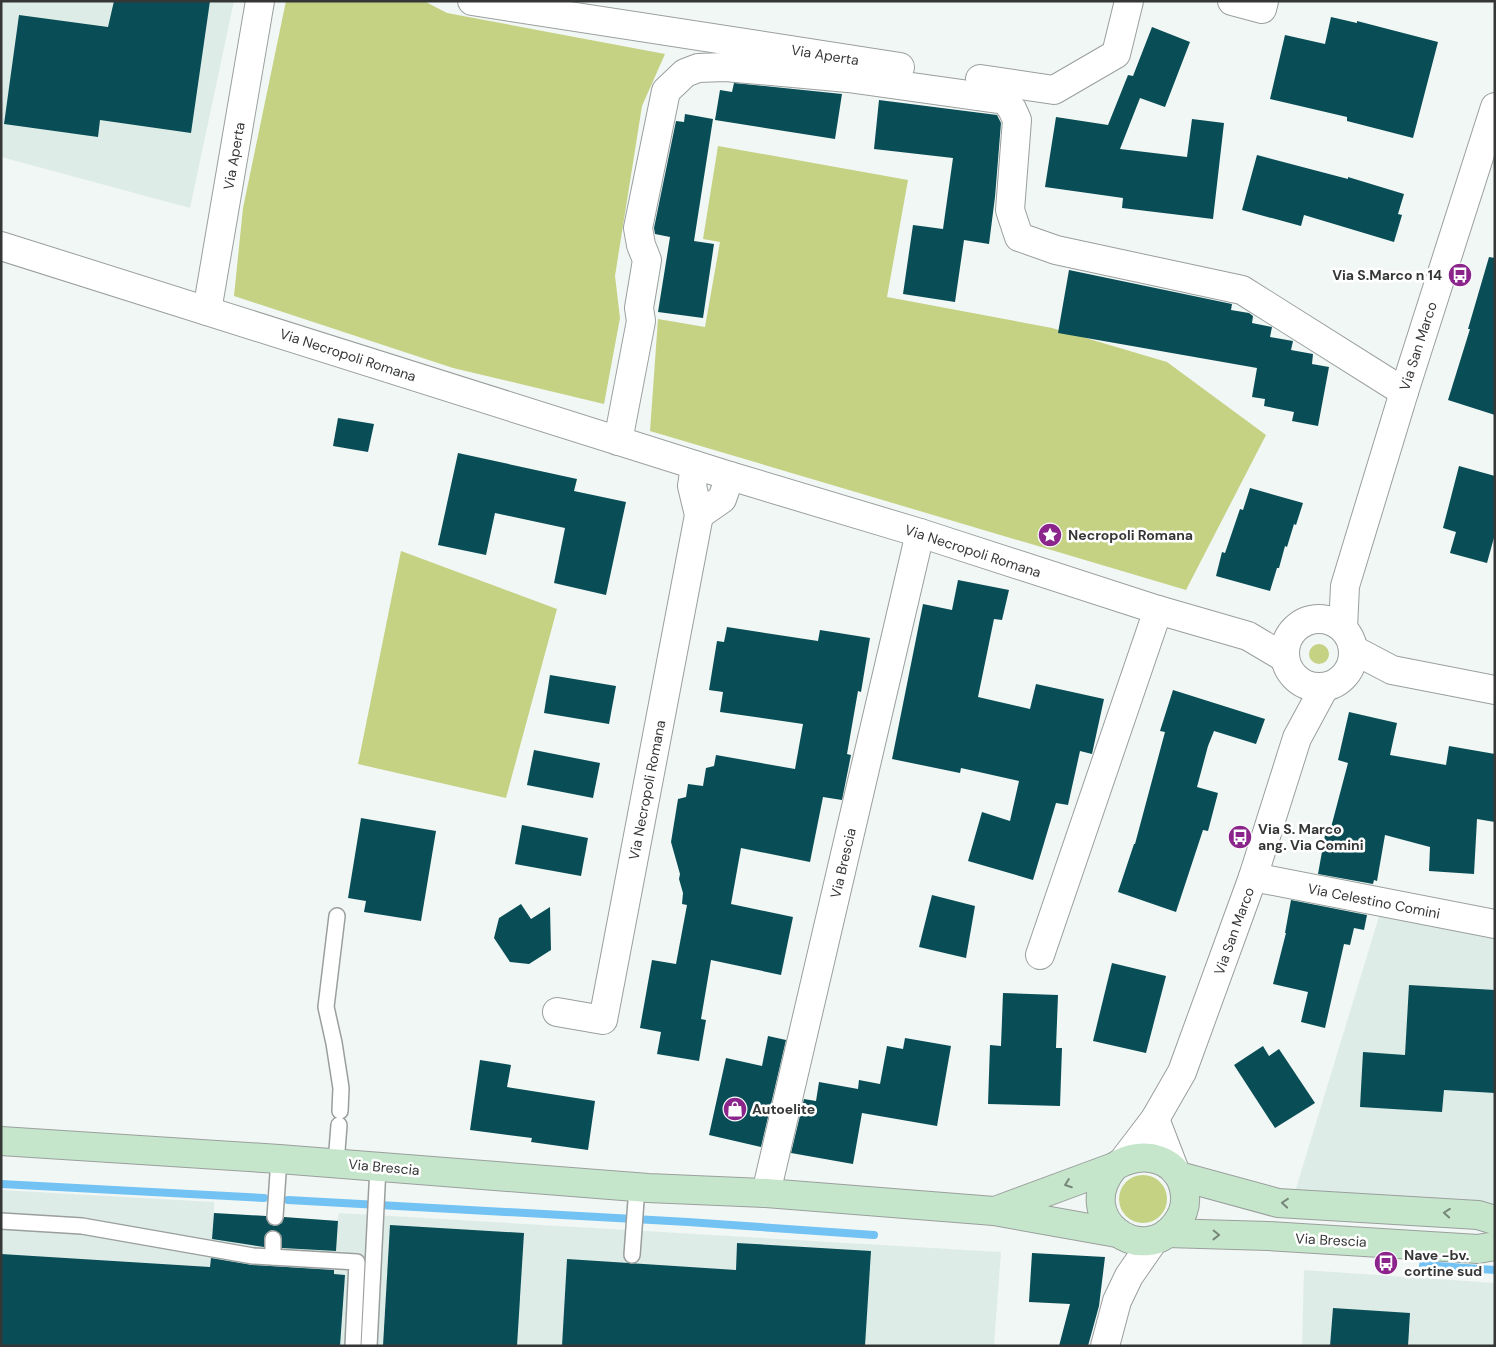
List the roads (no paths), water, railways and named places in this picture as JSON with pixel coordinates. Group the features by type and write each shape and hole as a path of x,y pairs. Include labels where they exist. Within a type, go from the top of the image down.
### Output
{"main road":[{"name":"Via Brescia","path":"1,1141 336,1163 378,1178 636,1198 766,1193 994,1211 1122,1236 1137,1241 1161,1237 1268,1236 1478,1248 1495,1246"},
{"name":"Via Brescia","path":"994,1211 1133,1157 1143,1156 1164,1162 1177,1174 1278,1203 1478,1215 1495,1220"},
{"path":"1118,1164 1107,1176 1102,1185 1100,1195 1101,1206 1107,1221 1122,1236"},
{"path":"1161,1237 1181,1217 1184,1207 1183,1186 1177,1174"}],"street":[{"name":"Via Aperta","path":"207,311 260,1"},
{"name":"Via Aperta","path":"472,1 1054,90 1116,54 1129,1"},
{"path":"1232,1 1262,9 1264,1"},
{"name":"Via Aperta","path":"618,441 641,321 639,308 647,260 641,245 638,228 666,91 684,73 698,68 725,67 848,78 1005,100 1017,120 1010,210 1019,237 1056,250 1242,290 1404,392"},
{"name":"Via San Marco","path":"1118,1164 1155,1119 1182,1072 1253,877 1297,738 1332,657 1345,586 1404,392 1486,165 1495,107"},
{"name":"Via Necropoli Romana","path":"1,246 730,476 920,533 1158,610 1248,636 1285,658"},
{"name":"Via Necropoli Romana","path":"557,1012 603,1020 699,558 699,515 692,486 695,465"},
{"path":"699,515 722,499 730,476"},
{"name":"Via Brescia","path":"766,1193 920,533"},
{"path":"1040,955 1158,610"},
{"path":"1332,657 1308,620 1296,628 1288,638 1285,658 1289,671 1332,657 1495,690"},
{"name":"Via Necropoli Romana","path":"1248,636 1296,628"},
{"name":"Via Celestino Comini","path":"1253,877 1495,924"},
{"path":"1155,1119 1177,1174"},
{"path":"1122,1236 1129,1276"},
{"path":"1105,1346 1117,1301 1129,1276 1161,1237"}],"lane":[{"path":"336,916 326,1007 341,1088 336,1163"},
{"path":"275,1217 279,1159"},
{"path":"369,1346 378,1178"},
{"path":"632,1255 636,1198"},
{"path":"1,1221 82,1226 253,1256 357,1262 353,1346"},
{"path":"272,1257 273,1239"}],"waterway":[{"path":"1,1184 264,1198"},
{"path":"288,1200 688,1222 874,1235"},
{"path":"1423,1265 1495,1270"}],"place":[{"name":"Via S.Marco n 14","path":"1460,275"},
{"name":"Necropoli Romana","path":"1050,535"},
{"name":"Via S. Marco ang. Via Comini","path":"1240,837"},
{"name":"Autoelite","path":"735,1109"},
{"name":"Nave -bv. cortine sud","path":"1386,1263"}]}
